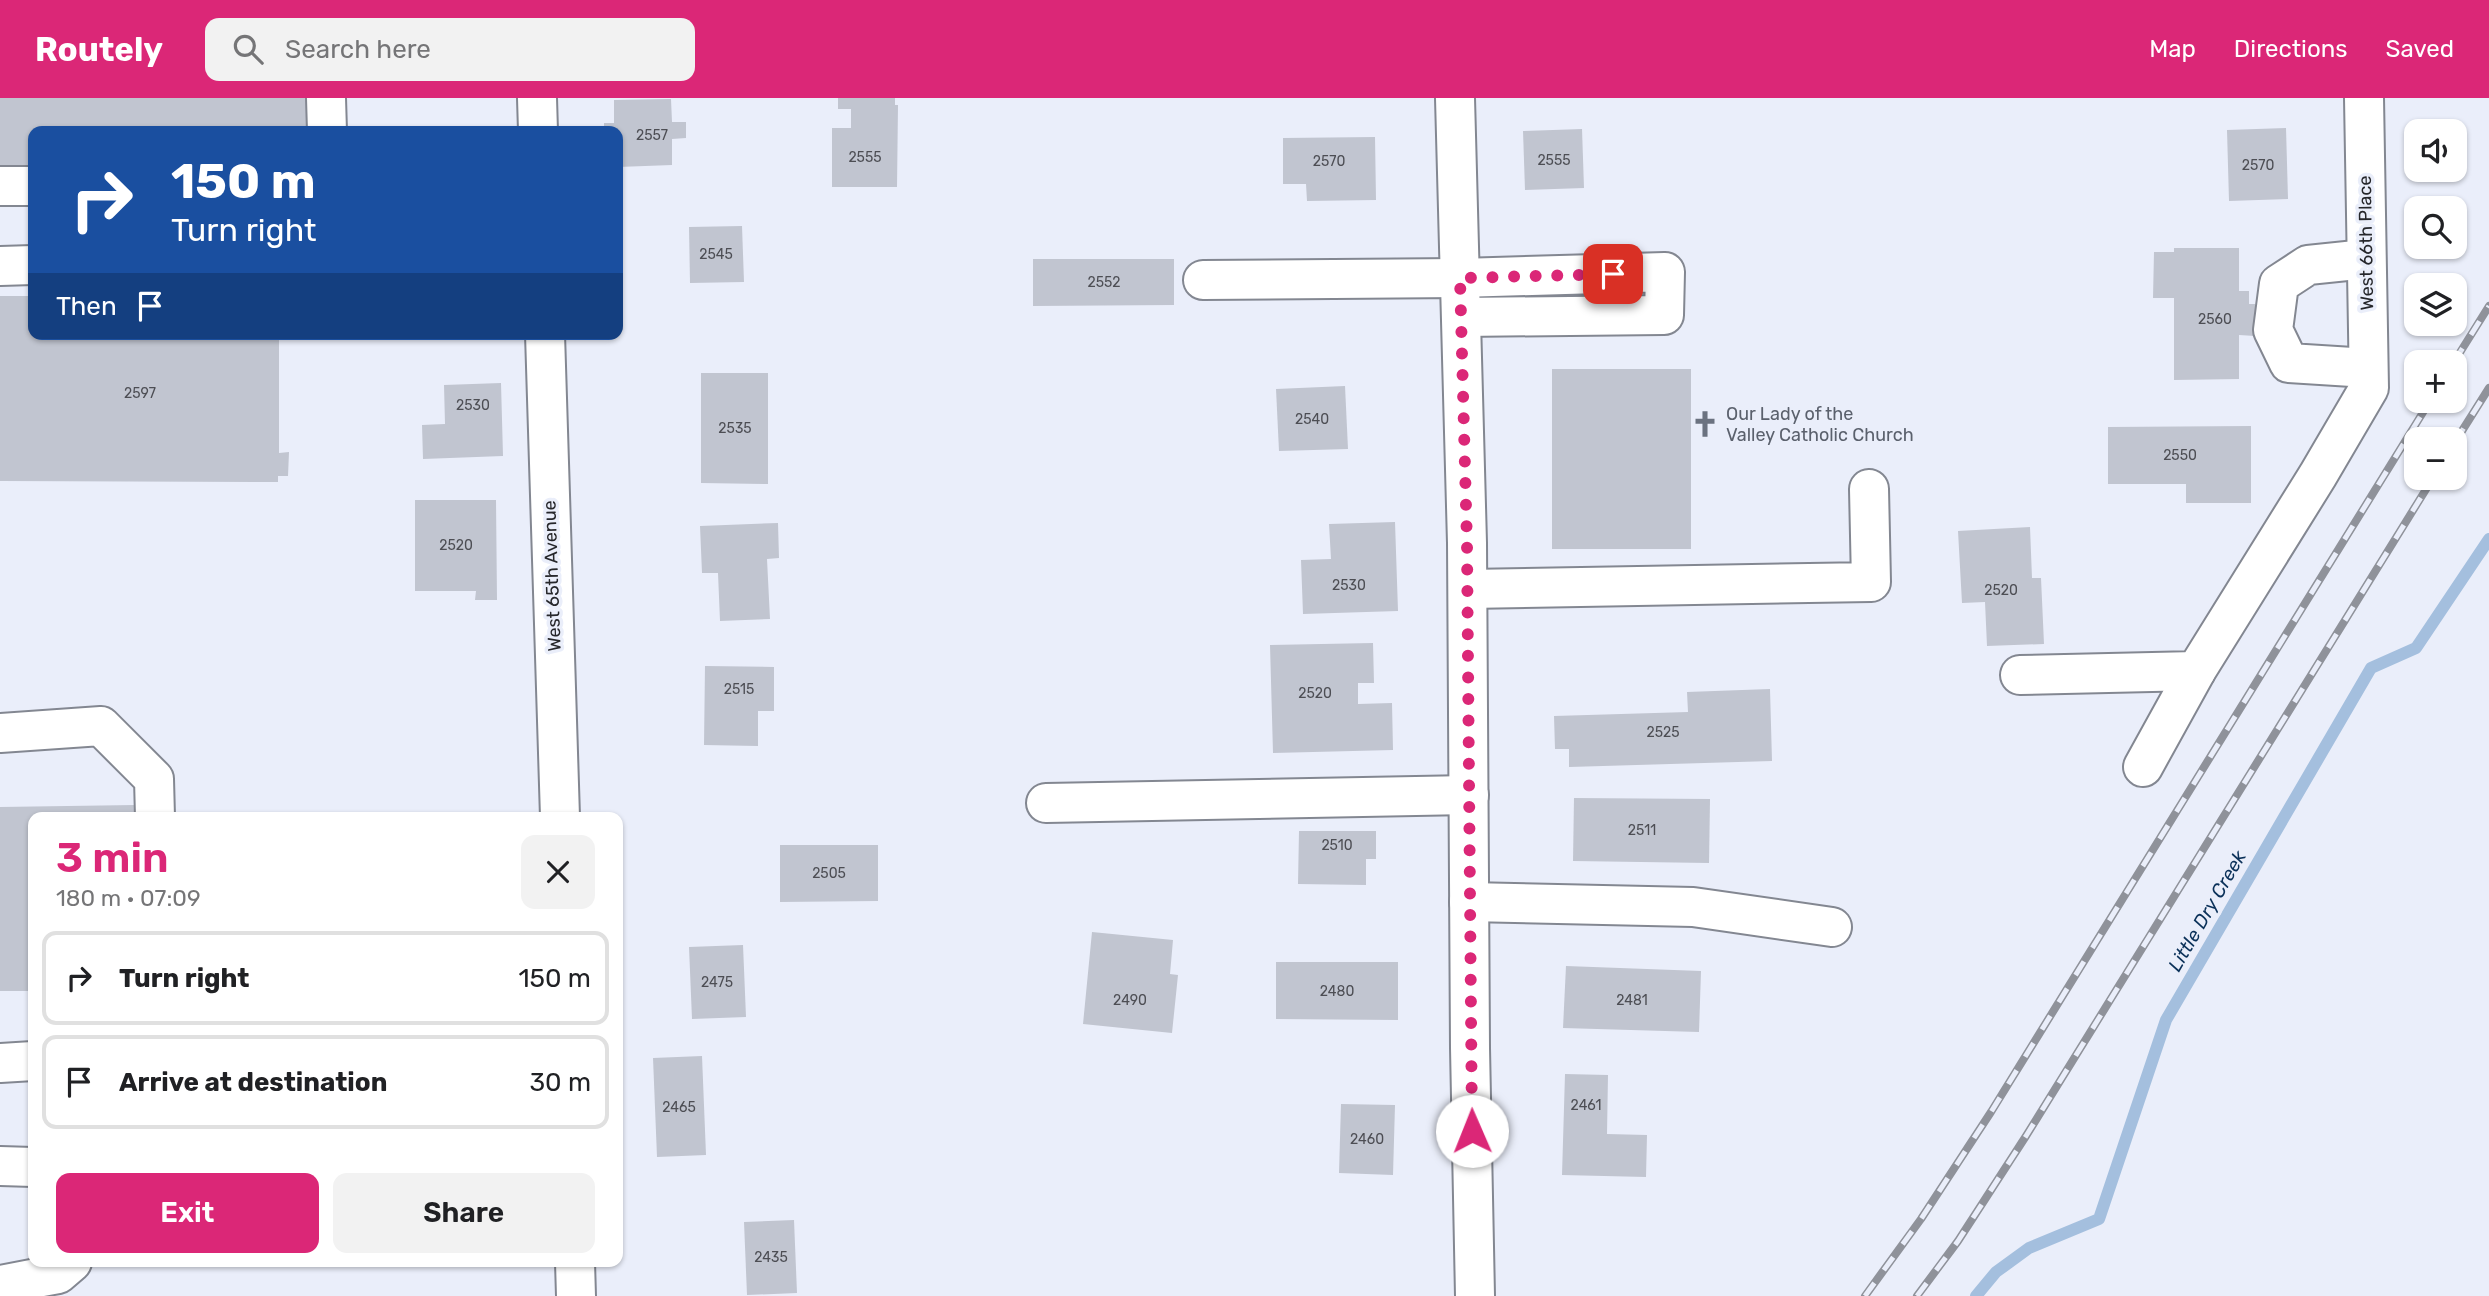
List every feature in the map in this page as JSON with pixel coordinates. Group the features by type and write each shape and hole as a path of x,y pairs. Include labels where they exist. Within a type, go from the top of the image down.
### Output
{"street":[{"path":"326,98 327,126"},
{"path":"537,98 538,126"},
{"path":"1455,98 1468,589 1470,1048 1475,1296"},
{"name":"West 66th Place","path":"2364,98 2369,378"},
{"path":"0,186 28,186"},
{"path":"2143,767 2196,671 2318,475 2369,378 2289,363 2273,330 2279,284 2308,265 2367,259"},
{"path":"0,266 28,265"},
{"path":"1203,280 1460,278 1665,272 1664,315 1462,317"},
{"path":"1510,276 1512,317"},
{"name":"West 65th Avenue","path":"545,340 560,812"},
{"path":"1468,589 1871,582 1868,489"},
{"path":"2020,675 2196,671"},
{"path":"0,733 101,726 154,779 155,812"},
{"path":"1046,803 1469,794"},
{"path":"1469,902 1693,907 1832,927"},
{"path":"0,1063 28,1061"},
{"path":"0,1166 28,1167"},
{"path":"0,1285 58,1273 66,1267"},
{"path":"575,1267 576,1296"}],"building":[{"path":"0,98 309,98 309,126 28,126 28,167 0,166"},
{"path":"838,98 895,98 895,105 898,105 897,187 832,187 832,128 851,128 851,109 838,109"},
{"path":"671,99 672,122 686,122 686,138 672,139 672,165 623,167 623,126 604,126 604,123 614,123 614,100"},
{"path":"2286,128 2288,199 2229,201 2227,130"},
{"path":"1582,129 1584,188 1525,190 1523,131"},
{"path":"1375,137 1376,200 1307,201 1306,184 1283,184 1283,138"},
{"path":"742,226 744,282 690,283 689,227"},
{"path":"2174,248 2239,248 2239,291 2249,291 2249,304 2255,304 2255,336 2239,335 2239,379 2174,380 2174,298 2153,298 2154,252 2174,252"},
{"path":"1033,259 1174,259 1174,305 1033,306"},
{"path":"0,296 28,296 28,340 279,340 279,453 289,452 288,476 278,476 278,482 0,481"},
{"path":"1552,369 1691,369 1691,549 1552,549"},
{"path":"701,373 768,373 768,484 701,483"},
{"path":"501,383 503,456 423,459 422,425 445,424 444,385"},
{"path":"1345,386 1348,449 1279,451 1276,389"},
{"path":"2251,426 2251,503 2186,503 2186,484 2108,484 2108,427"},
{"path":"415,500 496,500 497,600 475,600 476,591 415,591"},
{"path":"1395,522 1398,611 1303,614 1301,560 1331,559 1329,524"},
{"path":"778,523 779,558 767,559 770,619 720,621 718,573 702,573 700,526"},
{"path":"2030,527 2032,578 2041,578 2044,644 1987,646 1985,602 1962,603 1958,531"},
{"path":"1373,643 1374,683 1358,683 1358,704 1392,703 1393,750 1273,753 1270,645"},
{"path":"705,666 774,667 774,711 758,711 758,746 704,745"},
{"path":"1770,689 1772,761 1569,767 1569,749 1555,749 1554,716 1688,712 1687,692"},
{"path":"1574,798 1710,799 1709,863 1573,861"},
{"path":"135,805 135,812 28,812 28,991 0,991 0,807"},
{"path":"1299,831 1376,831 1376,859 1366,859 1366,885 1298,884"},
{"path":"780,845 878,845 878,901 780,902"},
{"path":"1092,932 1173,940 1170,974 1178,975 1172,1033 1083,1024"},
{"path":"743,945 746,1017 692,1019 689,947"},
{"path":"1276,962 1398,962 1398,1020 1276,1019"},
{"path":"1566,966 1701,971 1699,1032 1563,1028"},
{"path":"702,1056 706,1155 657,1157 653,1058"},
{"path":"1565,1074 1608,1075 1607,1134 1647,1135 1646,1177 1562,1175"},
{"path":"1341,1104 1395,1105 1393,1175 1339,1173"},
{"path":"794,1220 797,1293 747,1295 744,1222"}],"waterway":[{"name":"Little Dry Creek","path":"1976,1296 1996,1272 2029,1248 2099,1219 2166,1020 2371,668 2416,648 2489,539"}],"railway":[{"path":"2462,350 2489,306"},
{"path":"2464,427 2489,388"},
{"path":"1865,1296 1921,1219 1991,1112 2423,413"},
{"path":"1917,1296 1958,1241 2026,1136 2426,490"}],"place":[{"name":"Our Lady of the Valley Catholic Church","path":"1705,424"}],"route":[{"path":"1472,1131 1467,544 1460,278 1613,274"}]}
